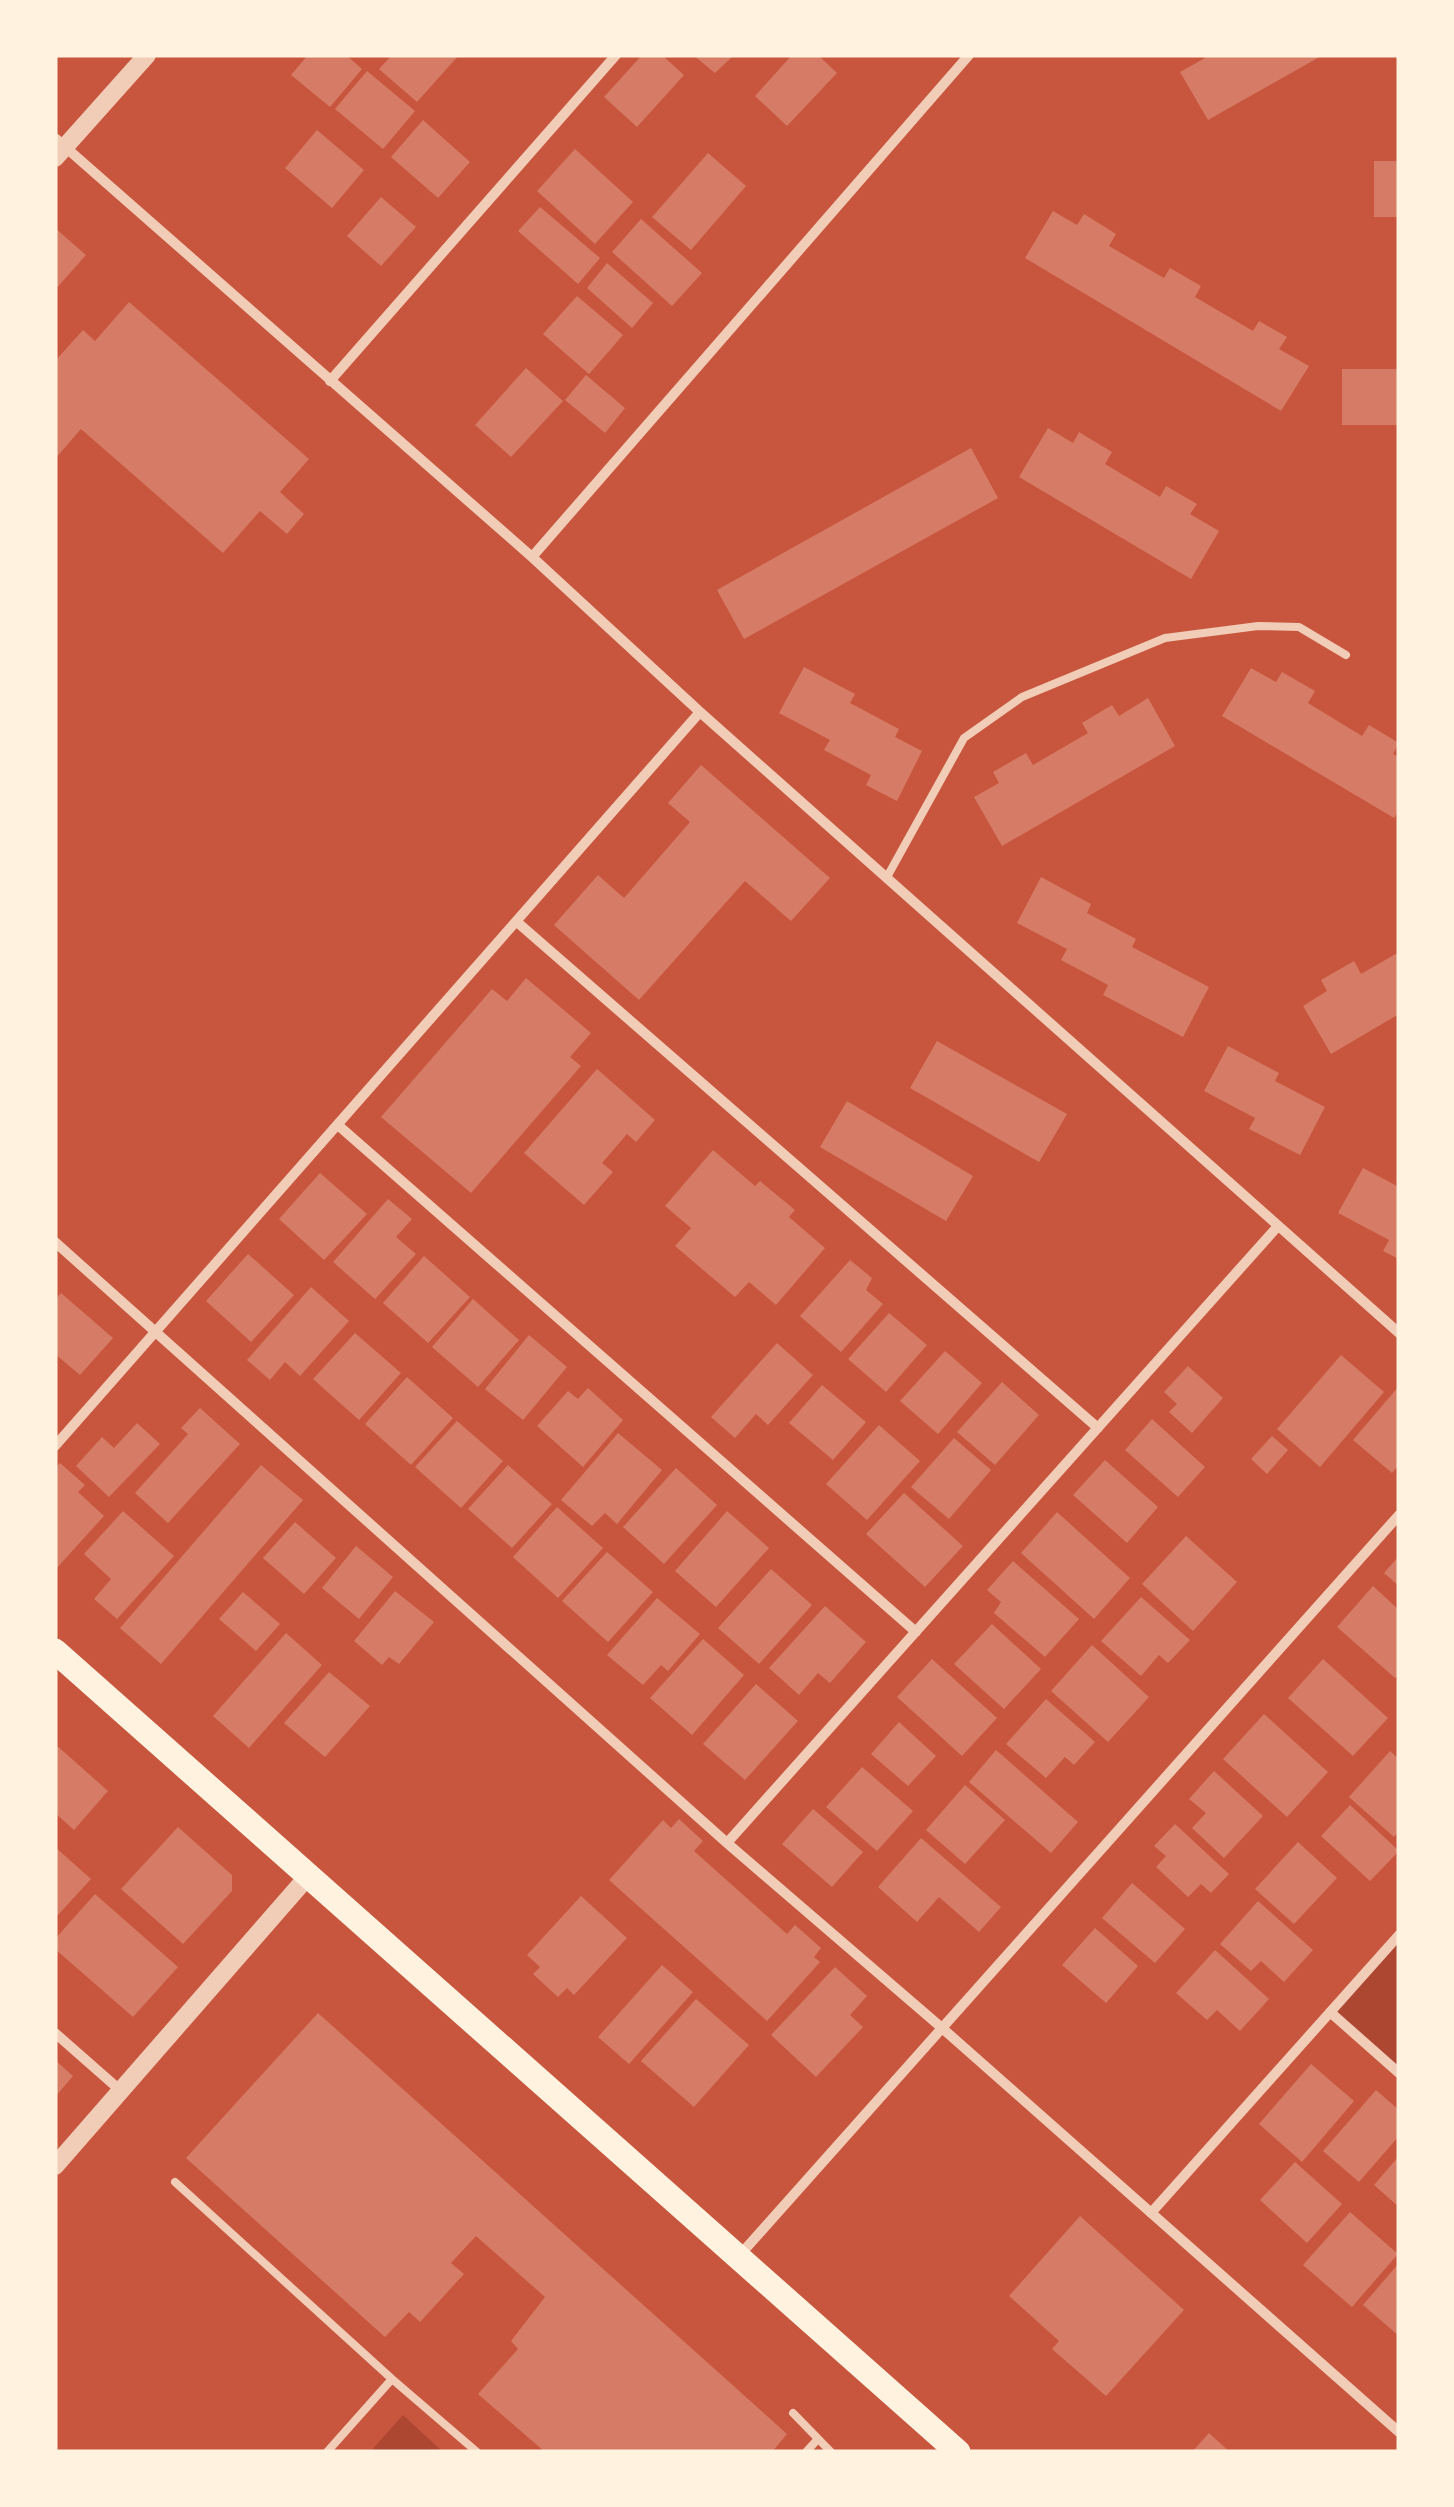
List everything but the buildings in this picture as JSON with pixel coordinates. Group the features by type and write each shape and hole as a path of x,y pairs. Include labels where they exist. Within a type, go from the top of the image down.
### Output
{"main road":[{"path":"55,1650 958,2452"}],"street":[{"path":"147,55 58,148 532,557 700,712 1399,1333"},
{"path":"330,381 616,55"},
{"path":"532,557 970,55"},
{"path":"55,1446 700,712"},
{"path":"517,922 1098,1428"},
{"path":"339,1126 916,1632"},
{"path":"727,1843 1278,1226"},
{"path":"55,1242 727,1843 1399,2432"},
{"path":"739,2256 1399,1515"},
{"path":"55,2166 309,1875"},
{"path":"1151,2213 1399,1935"},
{"path":"1330,2012 1399,2074"},
{"path":"55,2032 121,2091"}],"lane":[{"path":"887,878 964,738 1022,697 1165,638 1258,626 1299,627 1346,654"},
{"path":"175,2182 477,2452"},
{"path":"327,2452 392,2380"},
{"path":"793,2413 831,2452"},
{"path":"806,2452 817,2440"}],"shaded area":[{"path":"1399,1935 1399,2073 1330,2012"},
{"path":"403,2415 443,2452 370,2452"}]}
